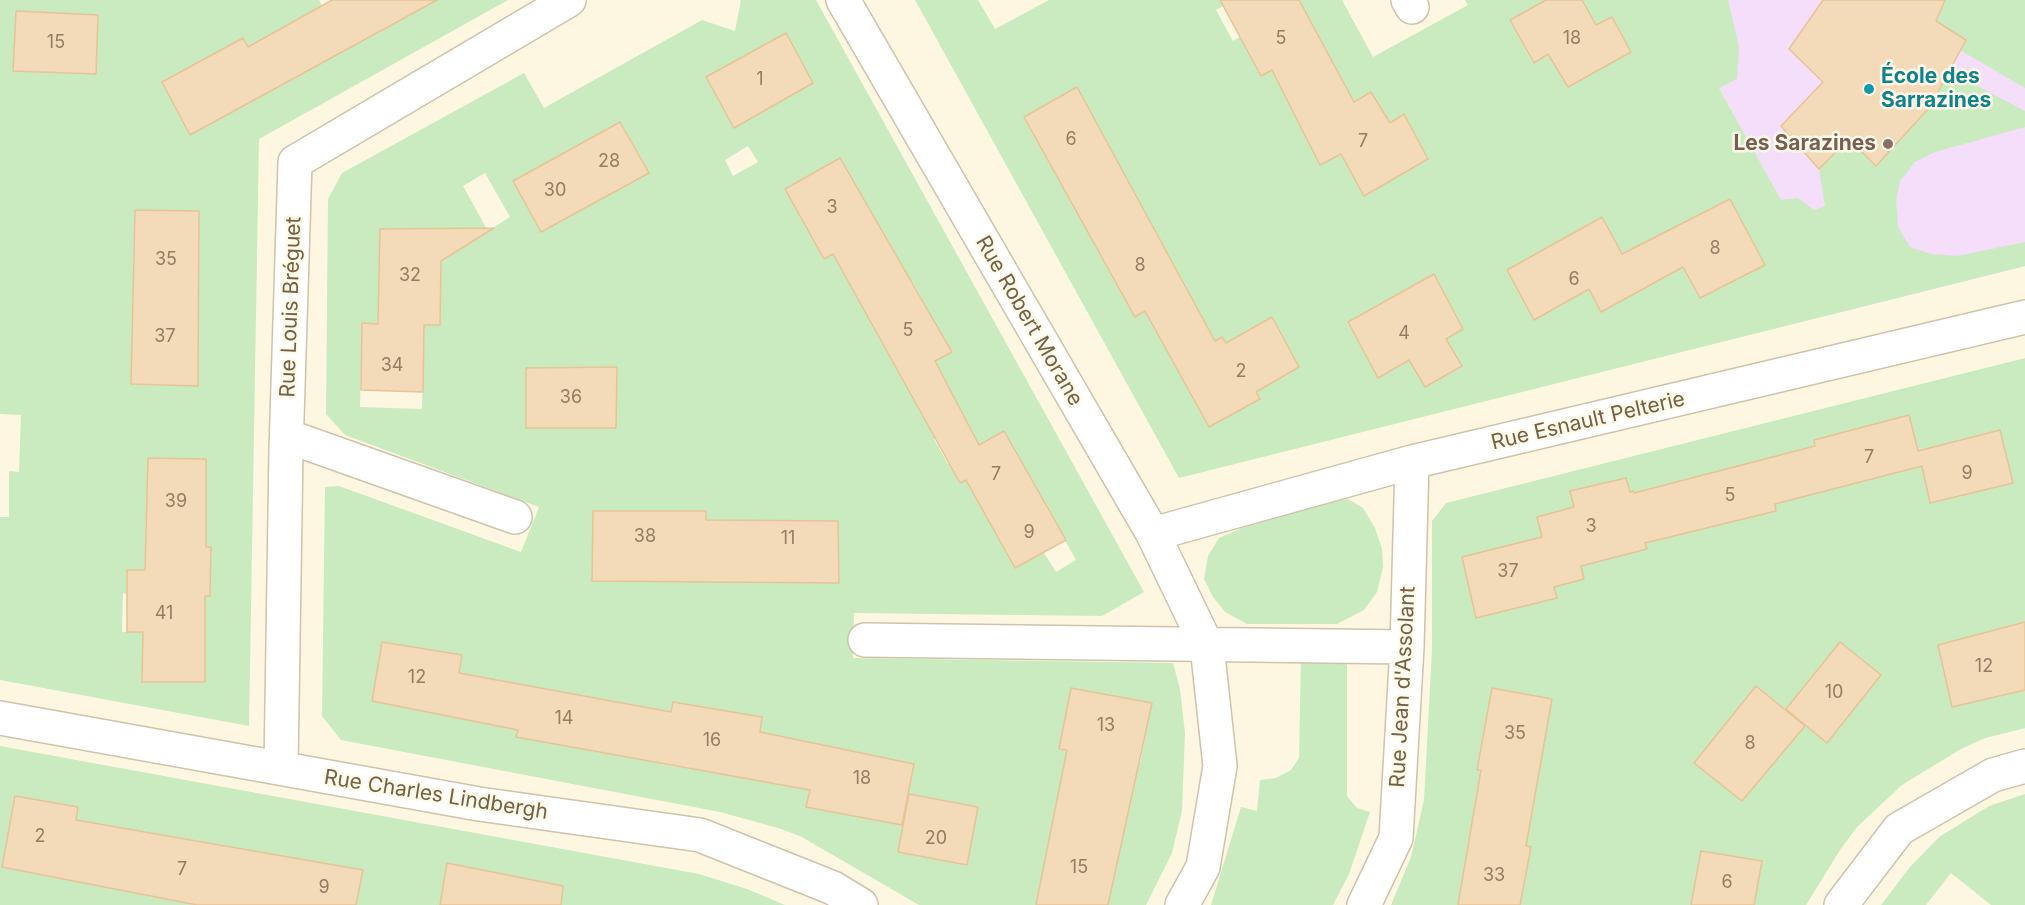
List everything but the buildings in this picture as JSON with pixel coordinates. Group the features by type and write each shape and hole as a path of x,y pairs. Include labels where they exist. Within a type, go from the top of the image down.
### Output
{"street":[{"name":"Rue Louis Bréguet","path":"281,768 286,436 296,162 569,0"},
{"name":"Rue Robert Morane","path":"843,0 1153,534 1207,646 1221,766 1203,867 1182,905"},
{"name":"Rue Esnault Pelterie","path":"1153,534 1412,462 2025,317"},
{"path":"286,436 515,517"},
{"name":"Rue Jean d'Assolant","path":"1364,905 1396,838 1407,646 1412,462"},
{"path":"866,640 1207,646 1407,646"},
{"name":"Rue Charles Lindbergh","path":"0,718 479,804 700,835 833,888 861,905"},
{"path":"1841,905 1899,829 1994,776 2025,766"}],"shaded area":[{"name":"Les Sarazines","path":"1671,0 2025,0 2025,266 1842,312"}],"green space":[{"path":"0,0 319,0 346,49 412,14 404,0 508,0 259,139 249,726 0,680 0,517 9,517 9,471 19,472 21,415 0,414","holes":["16,12 98,15 95,74 13,71","273,33 190,134 243,38 248,47","135,210 199,211 198,386 131,384","148,458 206,459 206,547 211,547 210,595 205,596 205,682 142,682 143,632 122,632 123,593 127,594 152,571 145,545"]},
{"path":"741,0 816,0 1144,592 1102,616 854,613 853,658 1173,663 1180,689 1185,733 1182,811 1172,853 1146,905 1108,905 1123,831 1053,818 1036,905 919,905 800,836 778,828 720,812 341,740 322,716 325,487 339,486 521,552 539,507 345,435 326,414 328,199 342,173 524,73 544,108 702,20 735,31","holes":["707,78 813,83 734,128","620,123 649,173 541,231 513,181","748,146 758,162 733,176 725,160","840,158 879,227 824,259 785,189","485,173 510,217 488,231 463,186","442,228 440,324 424,325 422,409 360,407 362,324 378,324 380,229","912,281 952,352 902,379 864,309","526,368 617,368 616,427 526,428","966,422 979,445 1004,431 1076,560 1056,572 1044,553 1015,568 956,461 948,464 934,439","746,521 838,521 839,582 746,582","382,642 462,655 451,717 372,701","526,686 612,702 602,753 517,737","1071,688 1152,703 1140,763 1059,749","673,702 762,717 752,779 661,764","819,744 914,764 908,794 977,807 967,865 898,852 903,825 806,807"]},
{"path":"915,0 978,0 995,29 1049,0 1234,0 1216,10 1233,41 1240,37 1262,75 1322,43 1301,4 1288,0 1342,0 1373,57 1468,5 1465,0 1546,0 1510,20 1533,63 1548,54 1568,87 1631,52 1612,17 1596,25 1582,0 1728,0 1739,47 1737,79 1719,88 1781,200 1798,198 1814,210 1825,206 1819,169 1849,139 1876,166 1948,71 2025,111 2025,127 1935,152 1915,162 1900,181 1896,200 1898,227 1910,247 1931,254 1957,256 2025,242 2025,266 1179,478","holes":["1077,88 1118,163 1066,191 1024,117","1371,92 1390,123 1427,159 1364,196 1341,154 1320,165 1303,130","1730,199 1765,265 1700,298 1665,233","1146,214 1187,288 1135,317 1094,244","1601,217 1642,289 1601,312 1589,289 1534,320 1507,270","1434,274 1463,328 1446,339 1462,366 1409,360 1378,377 1348,323","1272,318 1299,367 1256,392 1174,363 1222,337 1226,343"]},
{"path":"1945,0 2025,0 2025,88 1960,50 1966,39 1935,21"},
{"path":"2025,358 2025,623 1939,645 1952,707 2025,690 2025,728 1985,738 1961,749 1902,785 1857,827 1806,905 1754,905 1762,862 1702,851 1691,905 1391,905 1411,857 1424,800 1432,650 1432,521 1446,503","holes":["1909,415 1918,451 1999,430 2013,482 1930,503 1922,466 1826,490 1814,440","1764,460 1776,511 1696,530","1626,478 1630,491 1633,491 1647,549 1581,566 1584,579 1554,587 1556,598 1476,618 1462,557 1542,537 1537,517 1574,507 1571,491","1840,642 1881,675 1827,743 1805,725 1742,801 1695,764 1756,686 1786,710","1492,688 1552,699 1537,781 1477,769"]},
{"path":"1348,499 1363,508 1375,528 1382,549 1383,567 1377,592 1364,610 1337,624 1247,624 1225,612 1213,597 1204,579 1208,556 1219,538 1242,528 1332,501"},
{"path":"1347,655 1347,796 1357,808 1370,812 1349,874 1333,905 1211,905 1241,807 1257,811 1260,780 1276,778 1291,770 1299,758 1301,657"},
{"path":"0,746 699,874 747,889 785,905 543,905 447,864 440,905 356,905 362,870 294,858 218,905 228,846 147,832 135,893 197,905 0,905","holes":["15,796 77,807 2,867"]},
{"path":"2025,794 2025,905 1991,905 1951,873 1926,905 1881,905 1910,867 1939,837 1989,806"}],"place":[{"name":"École des Sarrazines","path":"1869,89"},
{"name":"Les Sarazines","path":"1888,144"}]}
